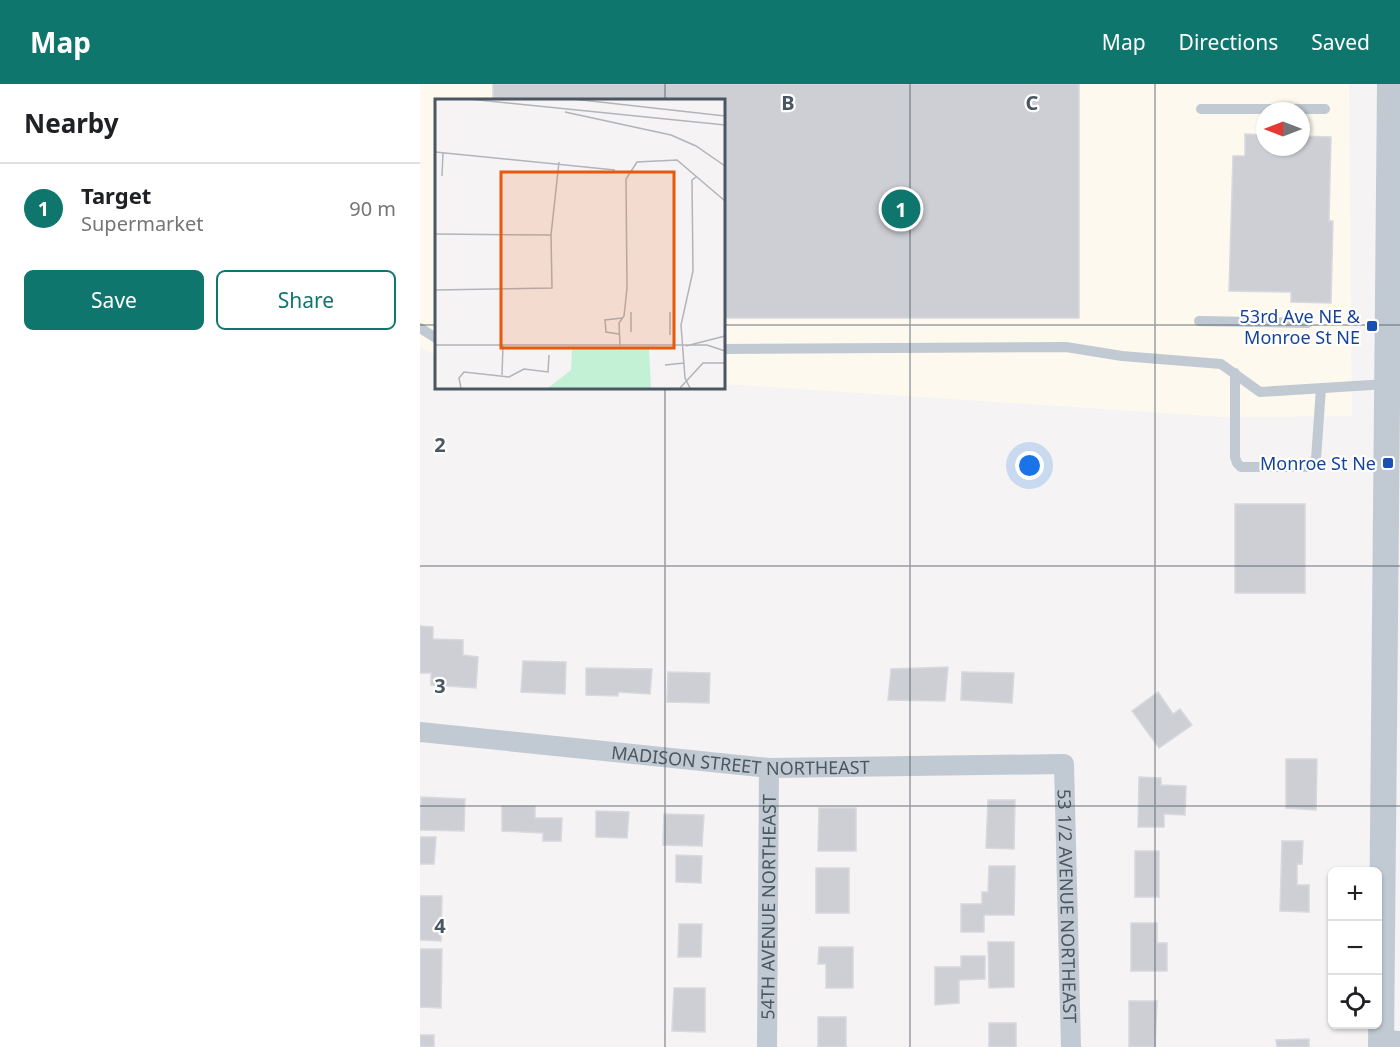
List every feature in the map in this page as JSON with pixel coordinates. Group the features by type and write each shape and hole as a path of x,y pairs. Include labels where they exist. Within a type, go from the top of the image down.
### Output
{"street":[{"path":"1388,1043 1390,84"},
{"name":"MADISON STREET NORTHEAST","path":"420,732 769,768 1064,764"},
{"name":"53 1/2 AVENUE NORTHEAST","path":"1064,764 1071,1047"},
{"name":"54TH AVENUE NORTHEAST","path":"766,1047 769,768"}],"lane":[{"path":"1202,109 1325,109"},
{"path":"1199,321 1308,323"},
{"path":"420,328 435,337"},
{"path":"724,349 1066,347 1122,356 1221,364 1260,392 1388,384"},
{"path":"1234,373 1234,458 1241,467 1307,467 1313,464 1316,459 1321,388"}],"shaded area":[{"path":"420,84 1349,84 1352,416 1223,417 724,384 724,99 435,99 435,355 420,346"}],"building":[{"path":"493,84 1079,84 1079,318 724,318 724,99 493,99"},
{"path":"1245,134 1256,135 1256,156 1310,156 1310,136 1331,137 1329,221 1333,221 1331,303 1291,302 1291,292 1229,291 1233,156 1245,156"},
{"path":"1235,504 1305,504 1305,593 1235,593"},
{"path":"420,626 433,627 433,639 463,640 463,655 478,657 476,688 431,685 431,673 420,673"},
{"path":"523,661 566,662 565,694 521,692"},
{"path":"948,667 945,701 888,700 891,669"},
{"path":"586,668 652,669 650,694 618,692 618,696 586,695"},
{"path":"668,672 710,673 709,703 667,702"},
{"path":"962,672 1014,673 1012,703 961,700"},
{"path":"1158,692 1173,714 1180,709 1192,725 1159,748 1132,711"},
{"path":"1286,759 1317,759 1316,810 1286,808"},
{"path":"1139,777 1161,778 1161,785 1186,786 1185,815 1164,814 1164,827 1138,827"},
{"path":"421,797 465,799 464,831 420,830"},
{"path":"988,800 1015,800 1014,849 986,848"},
{"path":"502,806 535,806 535,818 562,818 561,841 543,841 543,833 502,831"},
{"path":"819,808 856,808 856,851 818,851"},
{"path":"596,811 629,812 627,838 596,837"},
{"path":"664,814 704,815 702,846 663,845"},
{"path":"420,837 436,837 434,864 420,864"},
{"path":"1282,841 1303,841 1302,864 1297,864 1297,885 1309,885 1309,912 1280,911"},
{"path":"1135,851 1159,851 1159,897 1135,897"},
{"path":"676,855 702,856 701,883 676,882"},
{"path":"989,866 1015,866 1014,915 984,915 984,932 961,932 961,904 982,904 982,892 988,892"},
{"path":"816,868 849,868 849,913 816,913"},
{"path":"420,896 442,896 441,941 420,940"},
{"path":"1131,923 1157,923 1157,943 1167,943 1167,971 1131,971"},
{"path":"679,924 702,924 701,957 678,957"},
{"path":"988,942 1014,942 1014,987 989,988"},
{"path":"819,947 853,947 853,988 826,988 826,964 818,964"},
{"path":"420,949 442,949 441,1008 420,1007"},
{"path":"961,956 985,956 985,979 959,980 959,1003 935,1005 935,967 961,967"},
{"path":"674,988 705,988 705,1032 672,1031"},
{"path":"1129,1001 1157,1001 1155,1047 1129,1047"},
{"path":"818,1017 846,1017 846,1047 818,1047"},
{"path":"989,1023 1016,1023 1016,1047 989,1047"},
{"path":"420,1035 434,1035 434,1047 420,1047"},
{"path":"1309,1039 1309,1047 1277,1047 1276,1040"}],"place":[{"name":"Target","path":"901,209"},
{"name":"53rd Ave NE & Monroe St NE","path":"1372,326"},
{"name":"Monroe St Ne","path":"1388,463"}]}
